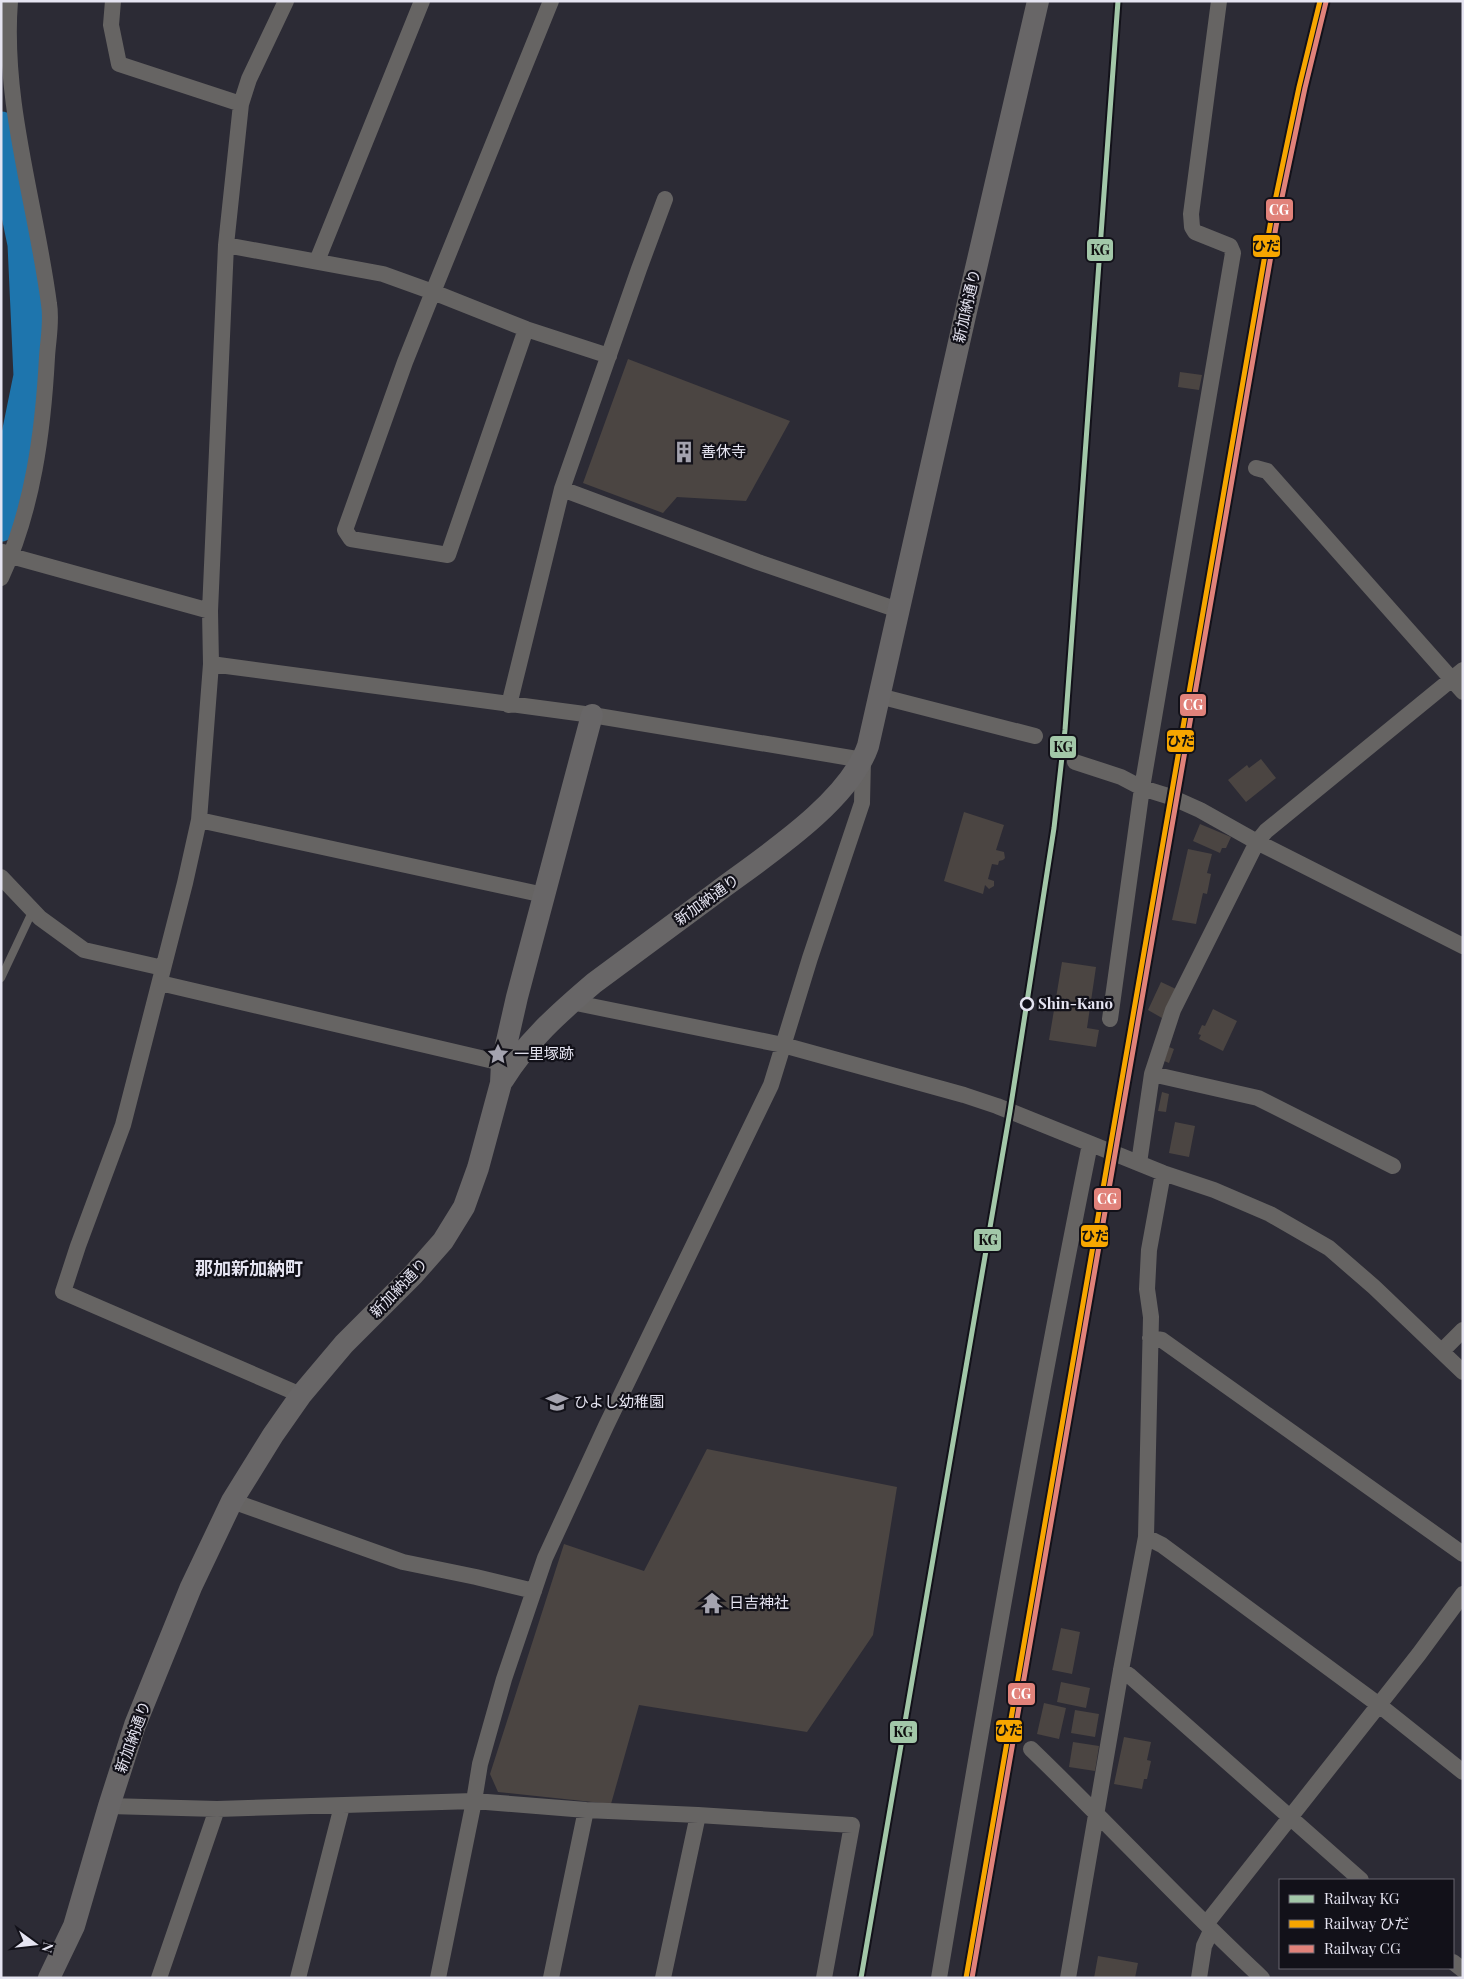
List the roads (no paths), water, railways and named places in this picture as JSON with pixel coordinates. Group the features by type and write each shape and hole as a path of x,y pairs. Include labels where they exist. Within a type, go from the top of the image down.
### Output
{"street":[{"path":"1,578 6,554 32,486 44,413 50,306 16,120 7,31 10,1"},
{"path":"113,1 111,24 119,64 242,104"},
{"path":"286,1 249,80 242,104 226,245 210,611 211,664 199,820 123,1125 63,1292 301,1395"},
{"path":"317,261 422,1"},
{"path":"526,329 448,555 351,539 345,530 405,362 551,1"},
{"name":"新加納通り","path":"501,1073 571,1002 594,983 785,841 836,796 863,760 868,746 1038,1"},
{"path":"1110,1019 1142,788 1233,253 1230,246 1195,232 1192,227 1191,214 1219,1"},
{"path":"509,705 562,489 666,199"},
{"path":"226,245 382,274 526,329 609,356"},
{"path":"1256,468 1267,471 1457,675 1463,692"},
{"path":"562,489 758,562 898,610"},
{"path":"6,554 210,611"},
{"path":"211,664 592,715 863,760 862,803 810,958 771,1085 606,1426 545,1558 504,1679 480,1764 438,1978"},
{"path":"1139,1163 1152,1074 1173,1010 1257,842 1266,831 1457,675"},
{"path":"879,696 1035,736"},
{"name":"新加納通り","path":"49,1978 74,1926 135,1725 191,1586 232,1501 272,1435 301,1395 344,1344 413,1276 443,1241 464,1207 478,1168 501,1073 516,998 592,715"},
{"path":"1074,762 1122,777 1142,788 1171,797 1200,810 1257,842 1463,946"},
{"path":"199,820 544,895"},
{"path":"1,877 40,918 84,950 161,976 501,1073"},
{"path":"571,1002 783,1045 972,1098 997,1106 1163,1173 1214,1190 1270,1214 1329,1248 1374,1287 1463,1372"},
{"path":"1152,1074 1258,1098 1393,1166"},
{"path":"939,1978 984,1712 1052,1337 1090,1144"},
{"path":"1068,1978 1146,1537 1151,1317 1147,1289 1149,1250 1163,1173"},
{"path":"1442,1351 1463,1330"},
{"path":"1150,1338 1162,1340 1463,1554"},
{"path":"232,1501 403,1562 534,1591"},
{"path":"1146,1537 1162,1545 1379,1705 1463,1772"},
{"path":"1198,1978 1209,1928 1463,1594"},
{"path":"1122,1670 1360,1879"},
{"path":"1031,1749 1097,1813 1209,1928 1262,1978"},
{"path":"109,1806 217,1809 474,1801 586,1810 852,1825 824,1978"},
{"path":"298,1978 342,1806"},
{"path":"159,1978 217,1809"},
{"path":"551,1978 586,1810"},
{"path":"663,1978 698,1815"}],"lane":[{"path":"1,978 33,910"}],"waterway":[{"path":"1,129 25,244 31,376 1,524"}],"rail line":[{"name":"KG","path":"861,1978 1010,1111 1054,828 1065,730 1118,1"},
{"name":"ひだ","path":"966,1978 1271,220 1299,87 1320,1"},
{"name":"CG","path":"972,1978 1277,221 1305,88 1326,2"}],"place":[{"name":"善休寺","path":"684,452"},
{"name":"Shin-Kanō","path":"1027,1004"},
{"name":"一里塚跡","path":"498,1054"},
{"name":"ひよし幼稚園","path":"557,1402"},
{"name":"日吉神社","path":"712,1603"}],"district":[{"name":"那加新加納町","path":"249,1269"}]}
